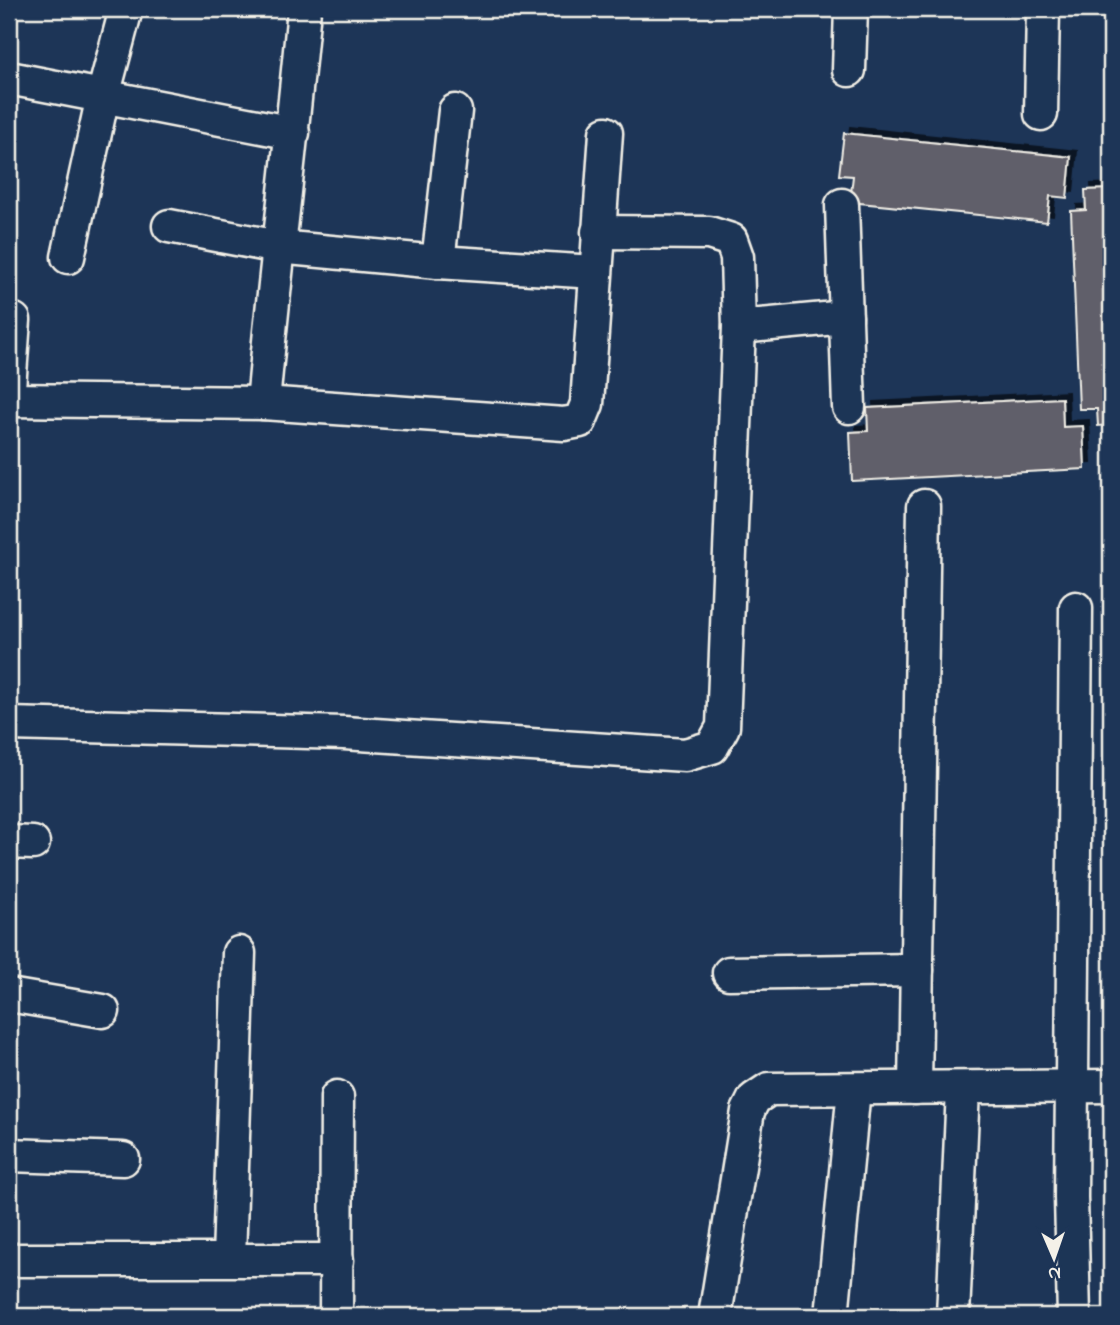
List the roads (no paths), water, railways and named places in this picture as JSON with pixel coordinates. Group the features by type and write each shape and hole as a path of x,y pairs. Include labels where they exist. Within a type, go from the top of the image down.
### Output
{"street":[{"path":"68,257 103,96 126,9"},
{"path":"263,402 304,9"},
{"path":"849,70 851,9"},
{"path":"1041,114 1043,9"},
{"path":"9,78 293,133"},
{"path":"438,262 455,111"},
{"path":"9,400 263,402 564,424 580,421 587,404 606,133"},
{"path":"842,205 849,407"},
{"path":"169,226 278,247 438,262 595,272"},
{"path":"9,724 344,733 685,755 712,747 723,727 739,327 737,257 731,240 709,233 598,232"},
{"path":"739,327 846,317"},
{"path":"9,388 13,320"},
{"path":"915,1088 924,506"},
{"path":"1074,1316 1071,1198 1076,608"},
{"path":"229,1259 239,953"},
{"path":"729,974 917,970"},
{"path":"9,995 103,1011"},
{"path":"715,1316 748,1111 754,1099 769,1089 1111,1086"},
{"path":"832,1316 854,1089"},
{"path":"953,1316 963,1089"},
{"path":"336,1316 337,1097"},
{"path":"9,1155 123,1159"},
{"path":"9,1260 337,1260"}]}
